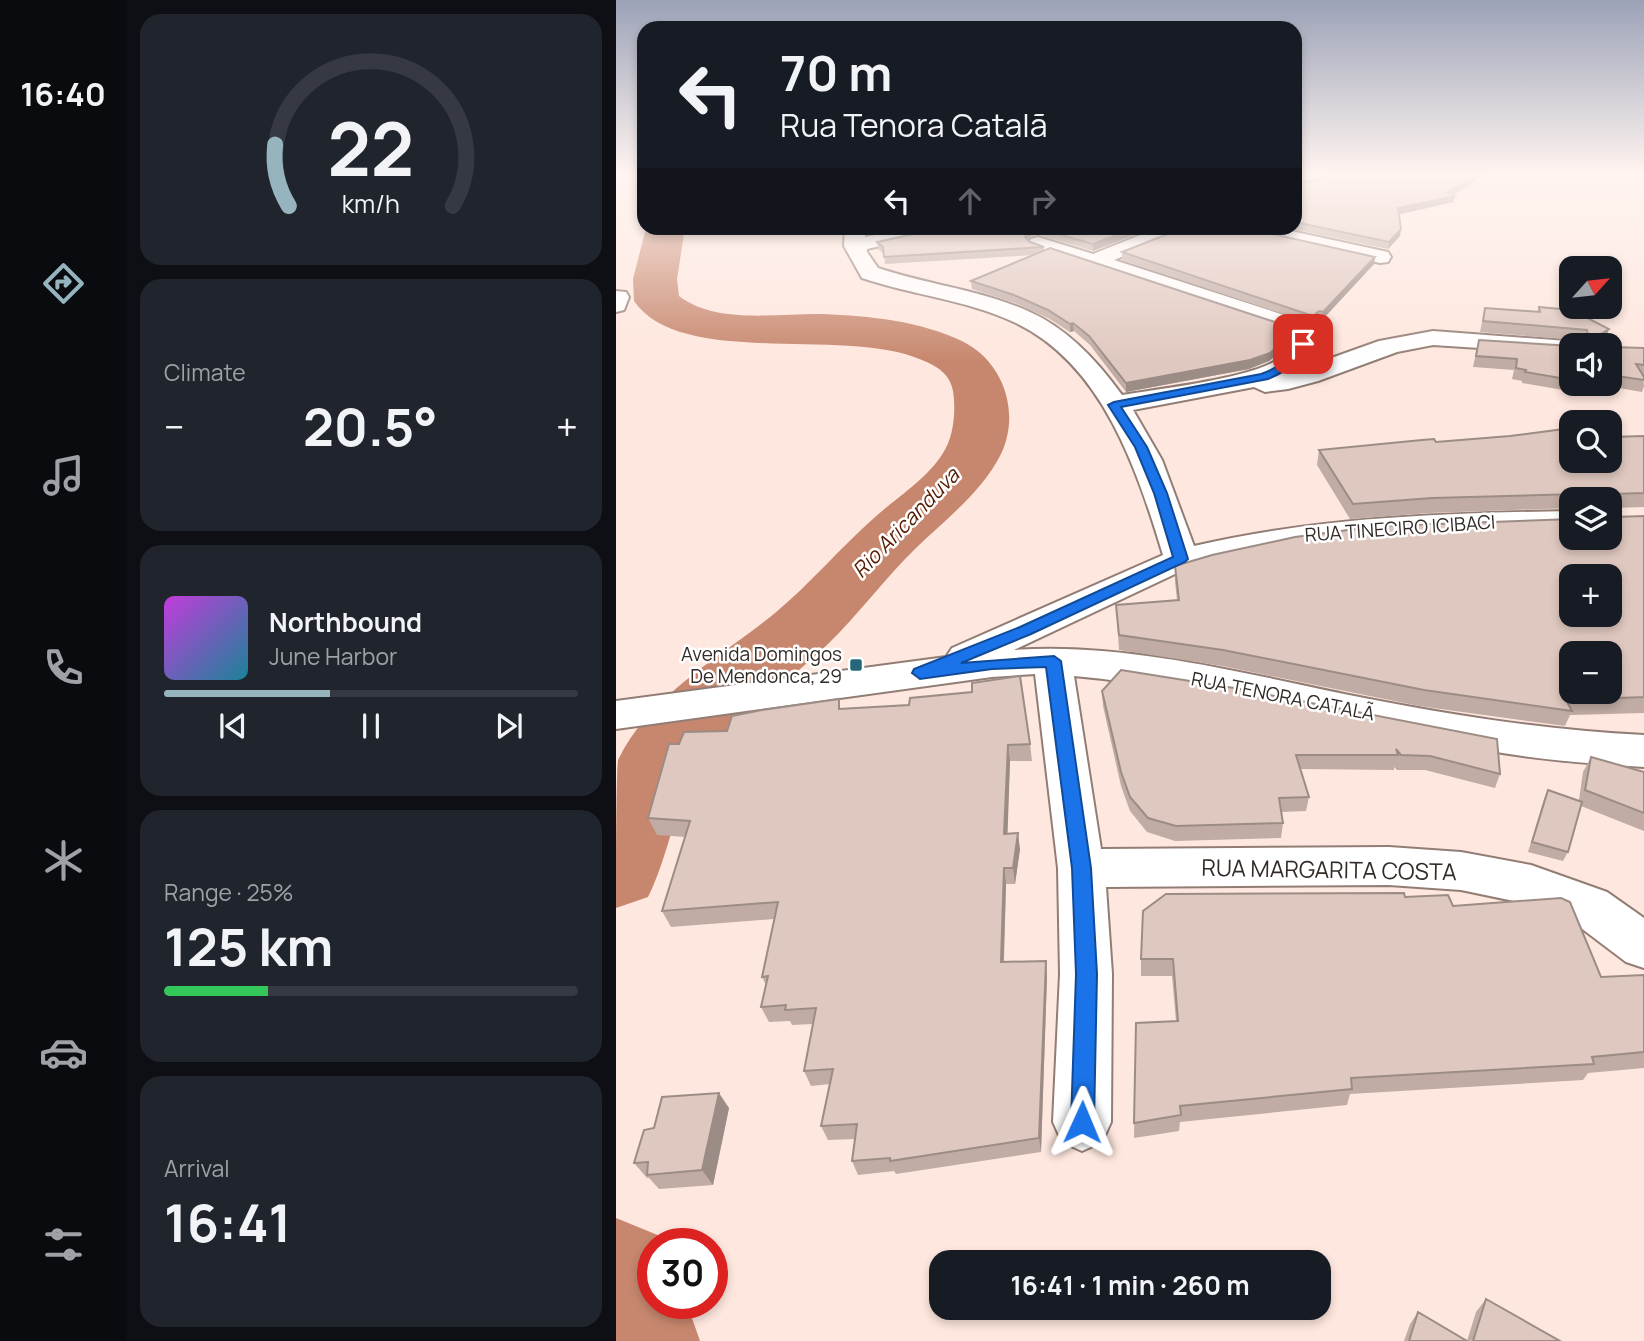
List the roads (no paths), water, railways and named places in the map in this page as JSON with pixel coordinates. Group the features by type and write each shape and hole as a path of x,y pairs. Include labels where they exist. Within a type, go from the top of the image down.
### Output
{"street":[{"path":"1091,262 1156,236"},
{"path":"1285,236 1380,257"},
{"path":"854,237 860,262 870,273 891,281 994,307 1024,318 1055,335 1074,351 1141,447 1160,493 1181,559"},
{"path":"1038,243 1290,323 1300,328 1304,334 1297,356 1284,369 1264,377 1114,405"},
{"path":"1214,388 1306,378 1372,349 1412,339 1433,338 1559,347"},
{"name":"RUA TINECIRO ICIBACI","path":"920,673 1013,636 1181,559 1294,535 1368,526 1559,521"},
{"path":"1054,661 1081,868 1086,974 1082,1122"},
{"name":"RUA TENORA CATALÃ","path":"920,673 992,664 1054,661 1104,666 1254,689 1488,734 1605,750 1644,751"},
{"path":"628,713 920,673"},
{"name":"RUA MARGARITA COSTA","path":"1081,868 1389,866 1461,871 1531,885 1590,907 1644,946"}],"waterway":[{"name":"Rio Aricanduva","path":"616,870 646,786 674,740 725,690 800,630 887,540 953,479 976,445 981,414 977,381 972,372 946,352 924,343 899,336 847,329 741,328 711,325 683,318 669,311 657,301 655,279 664,236"},
{"name":"Rio Aricanduva","path":"616,1280 635,1341"}],"place":[{"name":"Avenida Domingos De Mendonca, 29","path":"856,665"}]}
